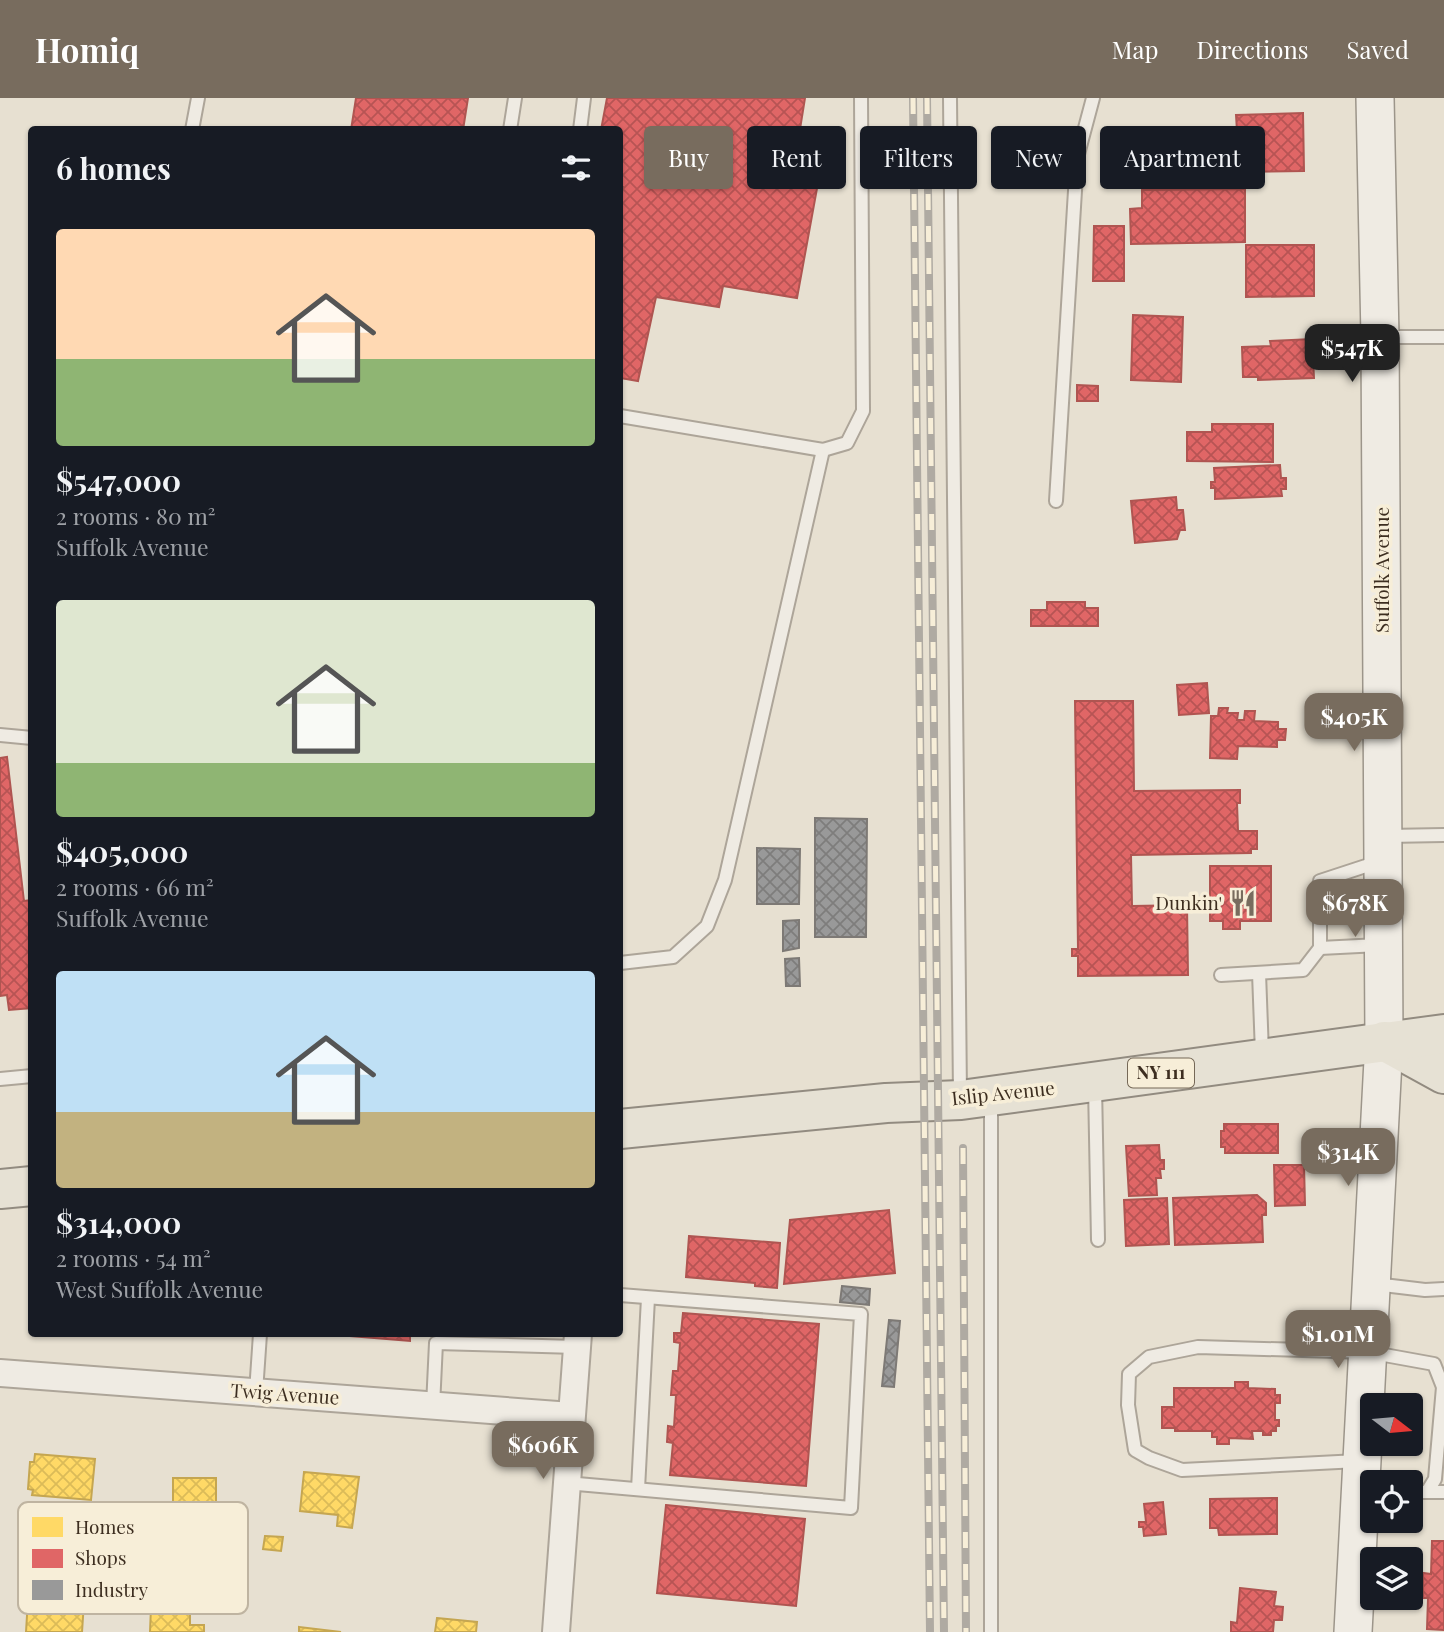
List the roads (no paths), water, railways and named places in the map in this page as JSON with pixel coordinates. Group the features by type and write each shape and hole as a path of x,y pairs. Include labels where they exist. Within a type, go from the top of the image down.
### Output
{"main road":[{"name":"Suffolk Avenue","path":"1365,1470 1368,1352 1384,1041 1380,337 1375,98"},
{"name":"NY 111","path":"1384,1041 1444,1034"},
{"name":"Islip Avenue","path":"623,1129 886,1103 976,1098 1384,1041"},
{"path":"1384,1041 1444,1074"},
{"path":"0,1189 28,1186"},
{"name":"Suffolk Avenue","path":"1353,1632 1361,1533"}],"street":[{"path":"556,1632 577,1340"},
{"name":"Twig Avenue","path":"0,1373 571,1416"}],"lane":[{"path":"193,126 198,98"},
{"path":"511,126 515,98"},
{"path":"580,126 584,98"},
{"path":"623,417 822,450 847,443 863,411 861,98"},
{"path":"950,98 991,1632"},
{"path":"1056,501 1077,158 1093,98"},
{"path":"1380,337 1444,337"},
{"path":"623,963 673,957 707,926 725,880 822,450"},
{"path":"0,735 28,738"},
{"path":"1221,975 1303,970 1320,948 1320,881 1383,848 1444,835"},
{"path":"1320,948 1384,945"},
{"path":"1259,973 1263,1059"},
{"path":"0,1079 28,1076"},
{"path":"1094,1082 1098,1240"},
{"path":"1372,1283 1425,1290 1444,1289"},
{"path":"566,1482 851,1508 861,1314 623,1295"},
{"path":"638,1489 648,1298"},
{"path":"256,1392 260,1337"},
{"path":"433,1406 436,1338 577,1340"},
{"path":"1360,1481 1277,1465 1182,1470 1149,1458 1135,1450 1128,1405 1129,1374 1149,1357 1198,1347 1368,1352 1434,1364 1443,1387 1435,1479 1427,1492"},
{"path":"1423,1492 1444,1492"}],"railway":[{"path":"913,98 930,1632"},
{"path":"927,98 944,1632"},
{"path":"963,1148 966,1632"}],"place":[{"name":"Dunkin'","path":"1243,903"}]}
